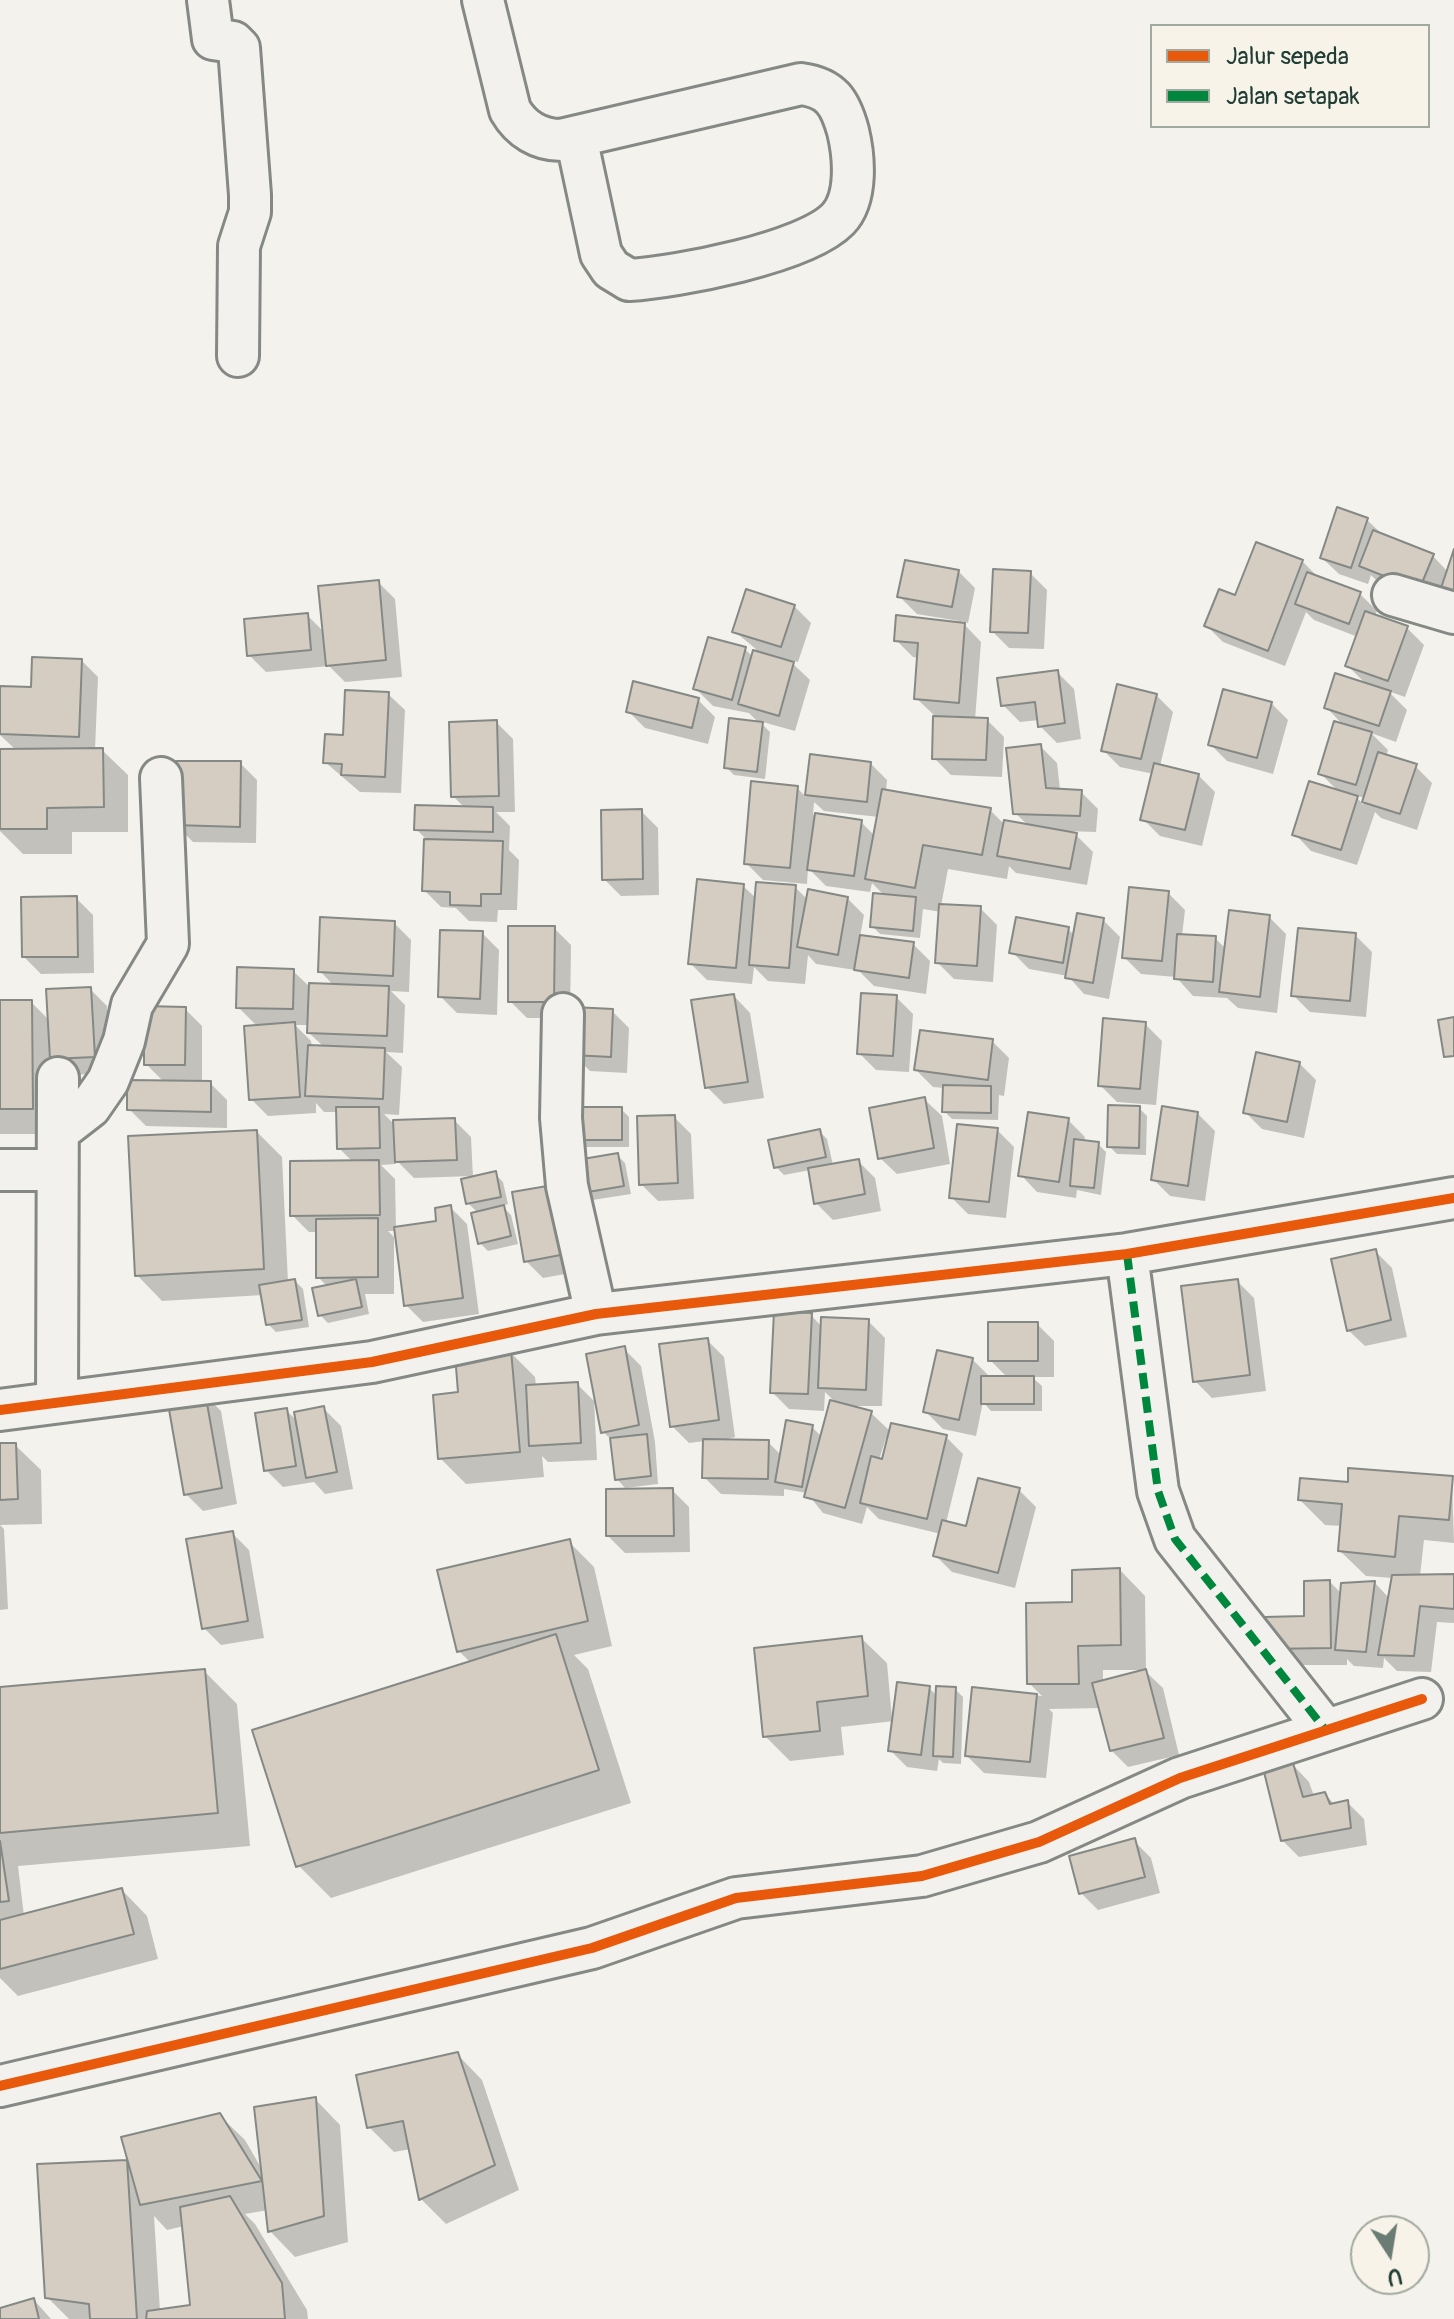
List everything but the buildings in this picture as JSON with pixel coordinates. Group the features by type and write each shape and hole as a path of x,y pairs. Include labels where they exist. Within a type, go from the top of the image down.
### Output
{"street":[{"path":"208,0 213,39 233,42 239,48 250,212 239,246 238,356"},
{"path":"483,0 505,94 516,119 548,140 576,137 801,84 817,86 829,91 842,110 850,142 851,192 840,218 812,238 712,266 629,280 611,269 601,254 576,137"},
{"path":"1393,595 1454,613"},
{"path":"59,1131 90,1107 108,1081 124,1041 132,1005 168,944 161,778"},
{"path":"563,1014 561,1118 567,1186 596,1314"},
{"path":"57,1402 58,1078"},
{"path":"0,1170 57,1170"},
{"path":"0,1410 372,1362 596,1314 1127,1254 1454,1198"},
{"path":"1127,1254 1158,1491 1165,1518 1175,1539 1324,1728"},
{"path":"0,2086 592,1948 736,1898 922,1876 1039,1842 1180,1778 1324,1728 1422,1699"}],"marked path":[{"path":"1127,1254 1158,1491 1175,1539 1324,1728"}],"cycle path":[{"path":"0,1410 372,1362 596,1314 1127,1254 1454,1198"},
{"path":"0,2086 592,1948 736,1898 922,1876 1039,1842 1180,1778 1422,1699"}]}
